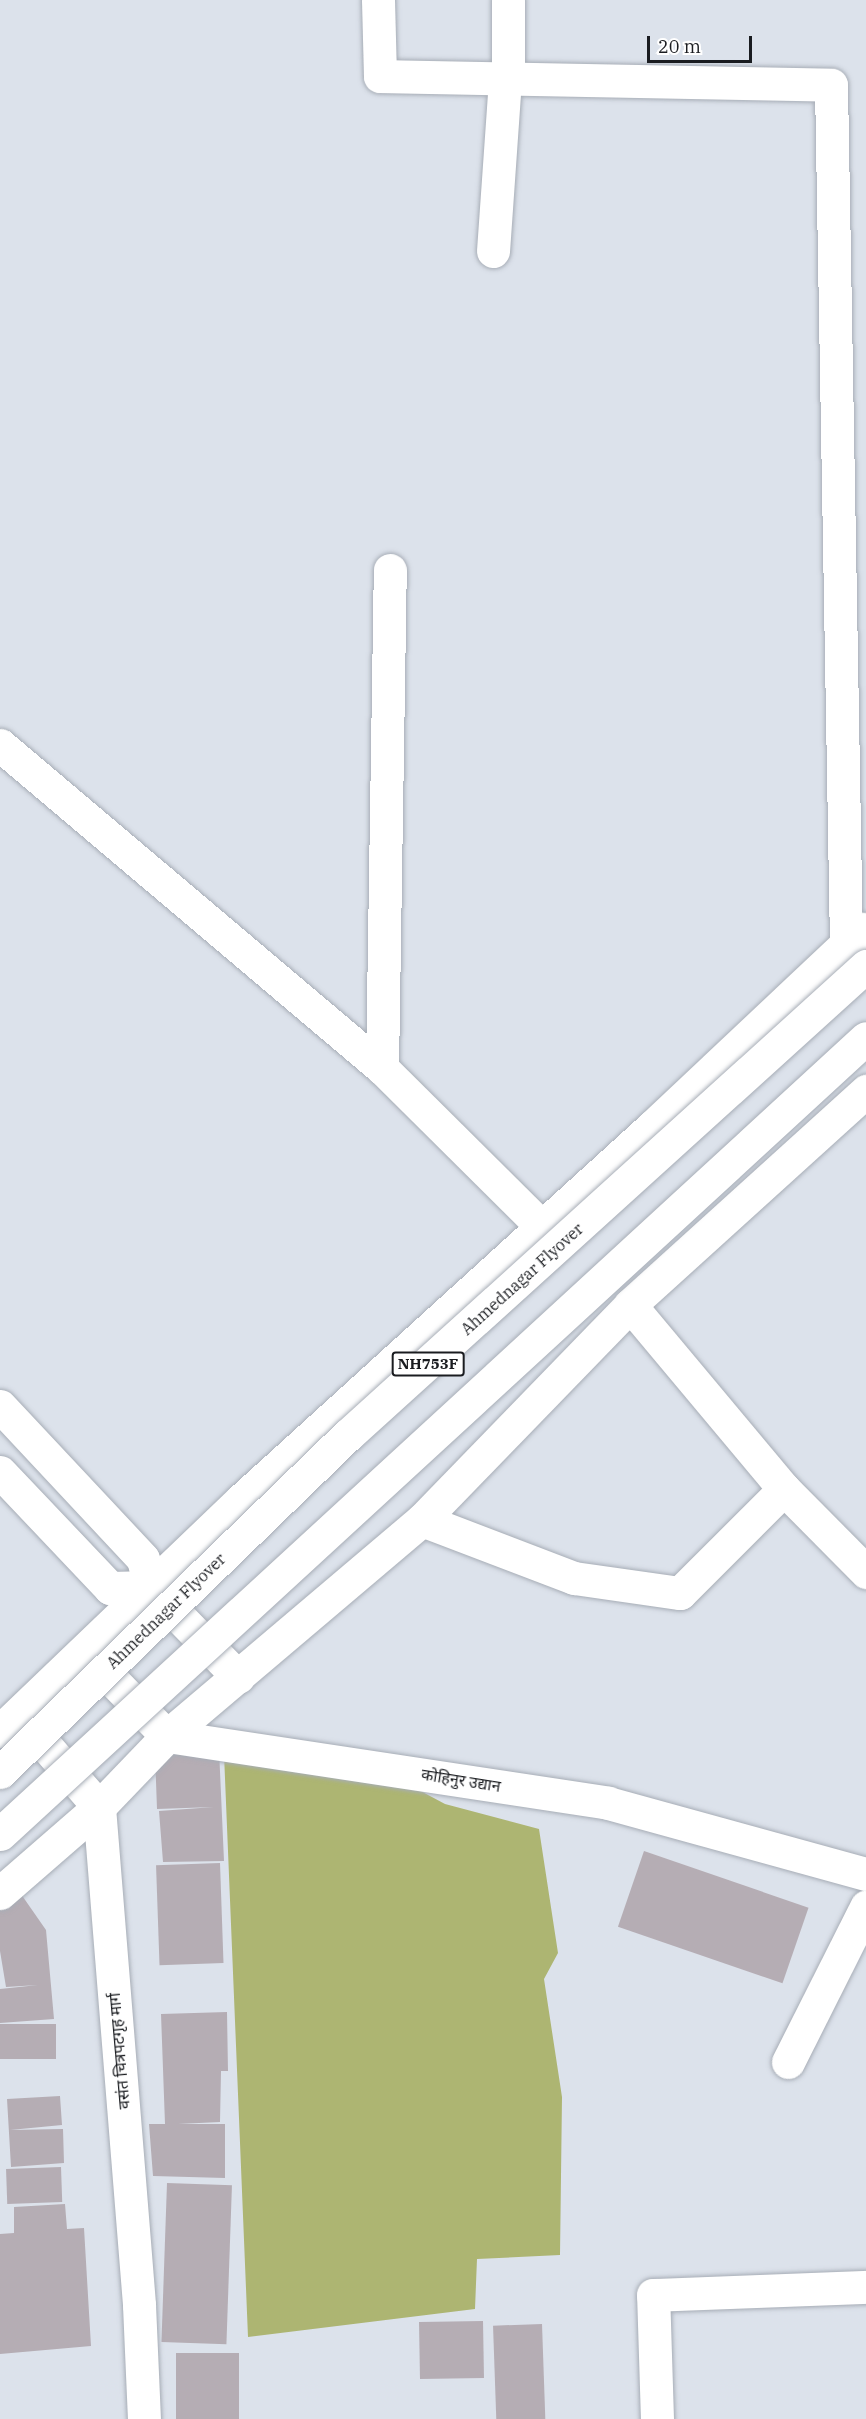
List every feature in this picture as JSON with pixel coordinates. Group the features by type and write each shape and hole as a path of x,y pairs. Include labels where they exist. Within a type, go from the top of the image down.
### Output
{"main road":[{"path":"99,1807 9,1722 150,1587 542,1227 859,945 831,85 380,76 378,0"},
{"path":"493,251 505,79 508,79 508,0"},
{"path":"382,1068 390,570"},
{"path":"0,745 382,1068 542,1227"},
{"name":"Ahmednagar Flyover","path":"0,1772 859,945"},
{"name":"NH753F","path":"0,1834 866,1038"},
{"path":"0,1893 99,1807 167,1736 422,1520 630,1305 866,1090"},
{"path":"630,1305 784,1489 866,1572"},
{"path":"0,1406 142,1559 150,1587 238,1677"},
{"path":"0,1472 110,1588 150,1587"},
{"path":"422,1520 574,1578 680,1593 784,1489"},
{"path":"84,1651 167,1736"},
{"name":"कोहिनुर उद्यान","path":"167,1736 608,1803 866,1874"},
{"name":"वसंत चित्रपटगृह मार्ग","path":"99,1807 139,2305 144,2419"},
{"path":"788,2062 866,1907"},
{"path":"657,2419 653,2295 866,2287"}],"green space":[{"path":"224,1754 415,1788 445,1804 539,1829 558,1953 544,1979 562,2097 560,2255 477,2259 475,2309 248,2337"}],"building":[{"path":"219,1749 224,1861 163,1862 159,1811 214,1807 157,1809 155,1754"},
{"path":"644,1851 809,1908 782,1983 618,1927"},
{"path":"220,1863 223,1963 160,1965 156,1865"},
{"path":"14,1884 46,1930 54,2019 0,2023 0,1989 38,1985 6,1987 0,1951 0,1899"},
{"path":"227,2012 228,2071 221,2071 220,2122 178,2124 225,2124 225,2178 153,2176 149,2124 165,2124 161,2014"},
{"path":"0,2024 56,2024 56,2059 0,2059"},
{"path":"60,2096 62,2125 10,2130 63,2129 64,2163 11,2167 7,2099"},
{"path":"61,2167 62,2202 7,2204 6,2169"},
{"path":"167,2183 232,2185 226,2344 161,2342"},
{"path":"65,2204 67,2229 84,2228 91,2346 0,2354 0,2234 14,2233 14,2207"},
{"path":"483,2321 484,2378 420,2379 419,2322"},
{"path":"542,2324 545,2419 496,2419 493,2326"},
{"path":"176,2353 239,2353 239,2419 176,2419"}]}
